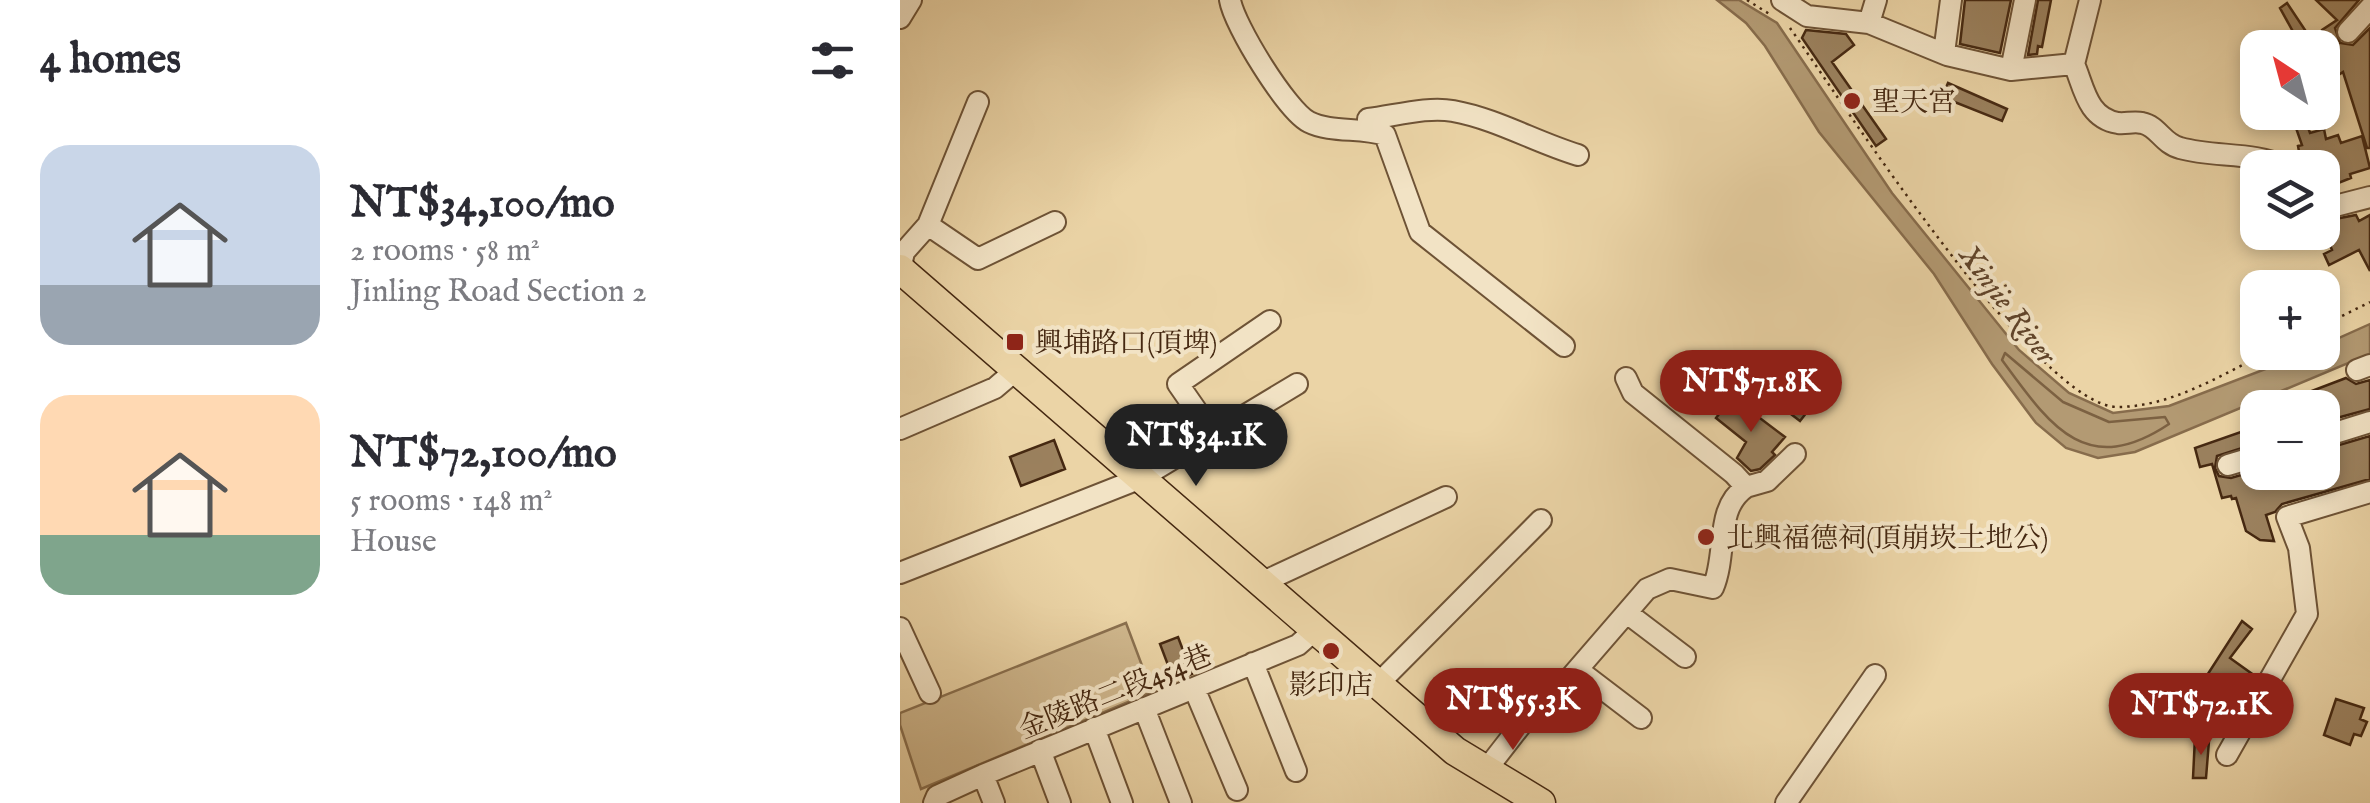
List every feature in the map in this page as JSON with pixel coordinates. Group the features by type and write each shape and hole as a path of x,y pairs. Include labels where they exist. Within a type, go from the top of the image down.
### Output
{"main road":[{"path":"900,270 1456,751 1486,770 1509,795 1541,803"}],"lane":[{"path":"900,18 911,0"},
{"path":"1230,0 1239,28 1296,113 1320,126 1385,135 1420,232 1564,346"},
{"path":"1868,23 1876,0"},
{"path":"1944,54 1951,0"},
{"path":"2012,70 2025,0"},
{"path":"2090,0 2074,64 2088,104 2118,123 2142,123 2156,130 2166,143 2181,149 2240,155"},
{"path":"2348,32 2370,8"},
{"path":"1778,9 1868,23 1944,54 2012,70 2074,64"},
{"path":"900,270 904,252 928,225 978,102"},
{"path":"1369,130 1368,120 1450,110 1512,128 1550,147 1578,154"},
{"path":"2340,205 2370,196"},
{"path":"928,225 978,259 1054,222"},
{"path":"1212,433 1178,384 1270,322"},
{"path":"902,422 994,388 1016,370"},
{"path":"1626,378 1633,393 1746,487"},
{"path":"900,574 1140,478 1297,384"},
{"path":"2340,431 2370,422"},
{"path":"1486,770 1528,716 1578,670 1648,589 1670,580 1713,588 1722,568 1725,515 1733,496 1767,481 1795,454"},
{"path":"2228,465 2240,461"},
{"path":"2228,755 2307,614 2299,548 2287,517 2370,492"},
{"path":"1261,582 1446,497"},
{"path":"1378,684 1541,520"},
{"path":"1627,613 1685,657"},
{"path":"900,628 930,693"},
{"name":"金陵路二段454巷","path":"934,803 937,796 1040,750 1298,645 1316,628"},
{"path":"1253,664 1296,772"},
{"path":"1578,670 1642,718"},
{"path":"1786,803 1875,676"},
{"path":"1194,688 1236,790"},
{"path":"1144,708 1180,803"},
{"path":"1094,728 1122,803"},
{"path":"1040,750 1060,803"},
{"path":"983,775 994,803"}],"path":[{"path":"1747,0 1778,9"},
{"path":"1789,26 1924,218 2017,337 2072,388 2116,408 2179,396 2240,366"},
{"path":"2340,317 2370,302"}],"shaded area":[{"path":"1126,623 1152,692 921,789 900,725 900,713"}],"water":[{"path":"1717,0 1739,0 1777,23 1892,193 2019,350 2069,393 2113,413 2169,406 2263,370 2332,370 2284,390 2240,390 2240,408 2135,452 2098,458 2066,448 2036,423 1934,274 1819,132 1746,23"},
{"path":"2370,324 2370,354 2340,367 2340,337"}],"building":[{"path":"1965,0 2011,0 2000,53 1960,44"},
{"path":"2038,0 2051,0 2042,47 2038,46 2037,54 2028,55"},
{"path":"2316,0 2359,0 2336,30 2322,30 2337,20"},
{"path":"2287,3 2305,30 2292,30 2280,8"},
{"path":"2370,28 2370,148 2367,148 2343,72 2340,74 2340,43 2353,45"},
{"name":"聖天宮","path":"1806,30 1846,34 1854,45 1832,62 1886,139 1876,146 1802,38"},
{"path":"1948,83 2007,109 2002,121 1942,97"},
{"path":"2297,130 2324,130 2326,139 2338,135 2341,143 2362,136 2370,168 2350,174 2351,178 2340,182 2340,150 2299,150 2302,145"},
{"path":"2356,215 2359,221 2370,215 2370,271 2359,250 2329,265 2324,254 2340,250 2340,218"},
{"path":"1780,354 1814,378 1801,393 1814,403 1800,421 1754,386"},
{"path":"2346,378 2356,384 2370,380 2370,409 2340,417 2340,390 2314,390"},
{"path":"1732,397 1785,437 1772,452 1775,455 1760,469 1751,471 1737,458 1746,442 1716,418"},
{"path":"2240,432 2240,449 2217,456 2215,468 2219,476 2240,475 2240,490 2331,490 2282,504 2266,515 2274,541 2260,540 2246,531 2236,498 2222,498 2212,464 2200,467 2195,448"},
{"path":"2370,436 2370,479 2340,488 2340,445"},
{"path":"1054,440 1065,469 1021,486 1010,457"},
{"path":"2242,621 2252,629 2230,658 2255,676 2244,698 2241,696 2235,703 2217,690 2202,707 2195,701 2208,683 2204,680"},
{"path":"1178,637 1192,674 1174,681 1160,644"},
{"path":"2336,699 2364,708 2360,719 2367,722 2361,736 2354,734 2350,745 2324,735"},
{"path":"2195,737 2209,741 2206,778 2193,778"}],"place":[{"name":"聖天宮","path":"1852,101"},
{"name":"興埔路口(頂埤)","path":"1015,342"},
{"name":"北興福德祠(頂崩崁土地公)","path":"1706,537"},
{"name":"影印店","path":"1331,651"}],"water label":[{"name":"Xinjie River","path":"2008,304"}]}
